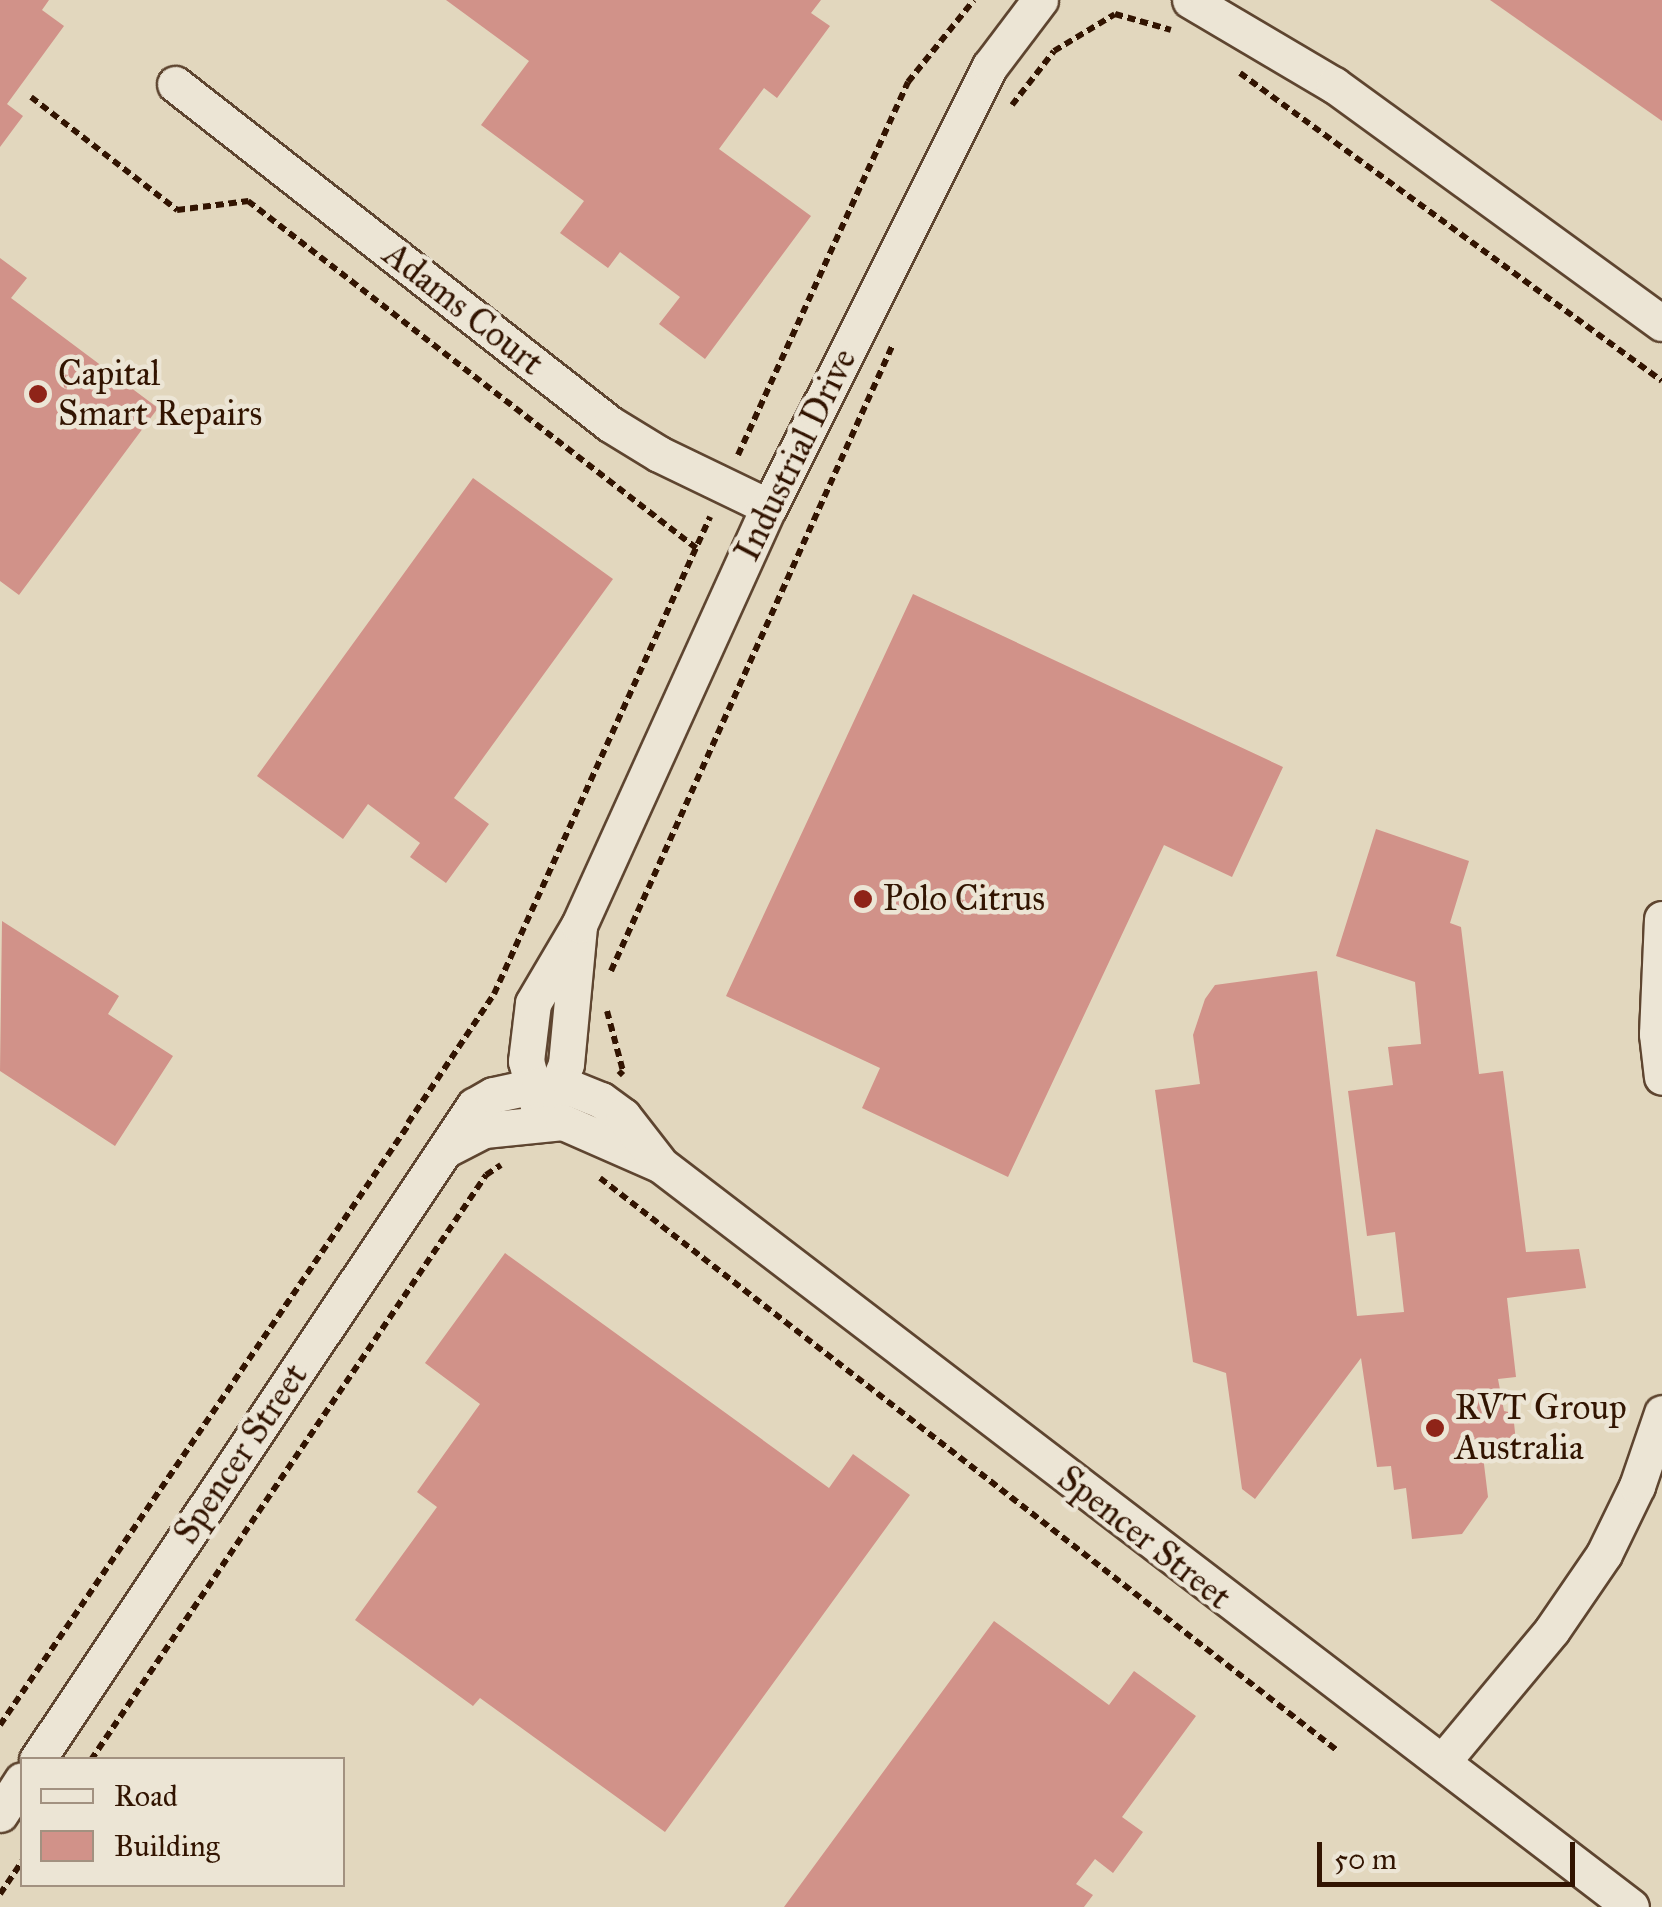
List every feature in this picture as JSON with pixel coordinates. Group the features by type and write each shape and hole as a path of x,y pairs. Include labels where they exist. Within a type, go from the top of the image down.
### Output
{"street":[{"name":"Industrial Drive","path":"544,1098 526,1036 533,1002 579,925 769,506 990,66 1040,0"},
{"path":"1188,17 1334,86 1662,324"},
{"name":"Adams Court","path":"175,84 610,424 769,506"},
{"path":"1662,918 1657,1017 1662,1077"},
{"name":"Spencer Street","path":"544,1098 583,1129 661,1165 1328,1680 1443,1761 1631,1907"},
{"name":"Spencer Street","path":"38,1757 447,1149 544,1098 600,1100 623,1116 661,1165"},
{"path":"1443,1761 1552,1630 1604,1554 1637,1486 1662,1414"},
{"path":"0,1814 20,1783"}],"path":[{"path":"0,1725 494,994 908,82 974,0"},
{"path":"1010,108 1054,51 1115,14 1188,17"},
{"path":"1230,66 1662,380"},
{"path":"31,97 176,210 248,201 696,548"},
{"path":"610,972 900,328"},
{"path":"600,1100 622,1071 606,1006"},
{"path":"408,1123 447,1149"},
{"path":"94,1757 486,1175 504,1163 518,1161"},
{"path":"595,1174 1338,1751"},
{"path":"0,1894 20,1864"}],"building":[{"path":"0,0 49,0 42,10 64,26 7,104 23,116 0,147"},
{"path":"446,0 821,0 811,13 830,26 777,98 764,88 719,149 811,216 705,359 659,324 680,297 620,252 608,268 560,233 584,201 481,125 529,61"},
{"path":"1490,0 1662,0 1662,121"},
{"path":"0,258 27,278 11,298 158,408 19,595 0,581"},
{"path":"473,478 613,579 454,798 489,824 446,883 410,857 420,843 368,804 343,839 257,776"},
{"path":"913,594 1283,767 1232,877 1164,845 1008,1177 862,1108 880,1068 726,996"},
{"path":"1376,829 1469,861 1450,923 1461,927 1479,1074 1503,1071 1526,1252 1579,1249 1586,1288 1507,1298 1516,1377 1498,1379 1504,1411 1513,1413 1517,1452 1483,1456 1488,1497 1462,1534 1412,1539 1406,1488 1394,1490 1391,1466 1377,1467 1361,1358 1255,1499 1242,1489 1226,1373 1193,1362 1155,1090 1200,1084 1193,1035 1205,999 1215,985 1317,971 1357,1316 1404,1312 1395,1232 1367,1236 1348,1091 1393,1085 1388,1047 1421,1044 1415,982 1336,956"},
{"path":"2,921 119,996 108,1014 173,1056 115,1146 0,1071"},
{"path":"505,1253 829,1488 853,1454 910,1495 665,1832 480,1698 473,1706 355,1620 437,1507 417,1492 480,1404 425,1363"},
{"path":"994,1621 1109,1705 1134,1671 1196,1716 1122,1817 1143,1832 1113,1873 1095,1859 1076,1884 1093,1895 1084,1907 784,1907"}],"place":[{"name":"Capital Smart Repairs","path":"38,394"},
{"name":"Polo Citrus","path":"863,899"},
{"name":"RVT Group Australia","path":"1435,1428"}]}
